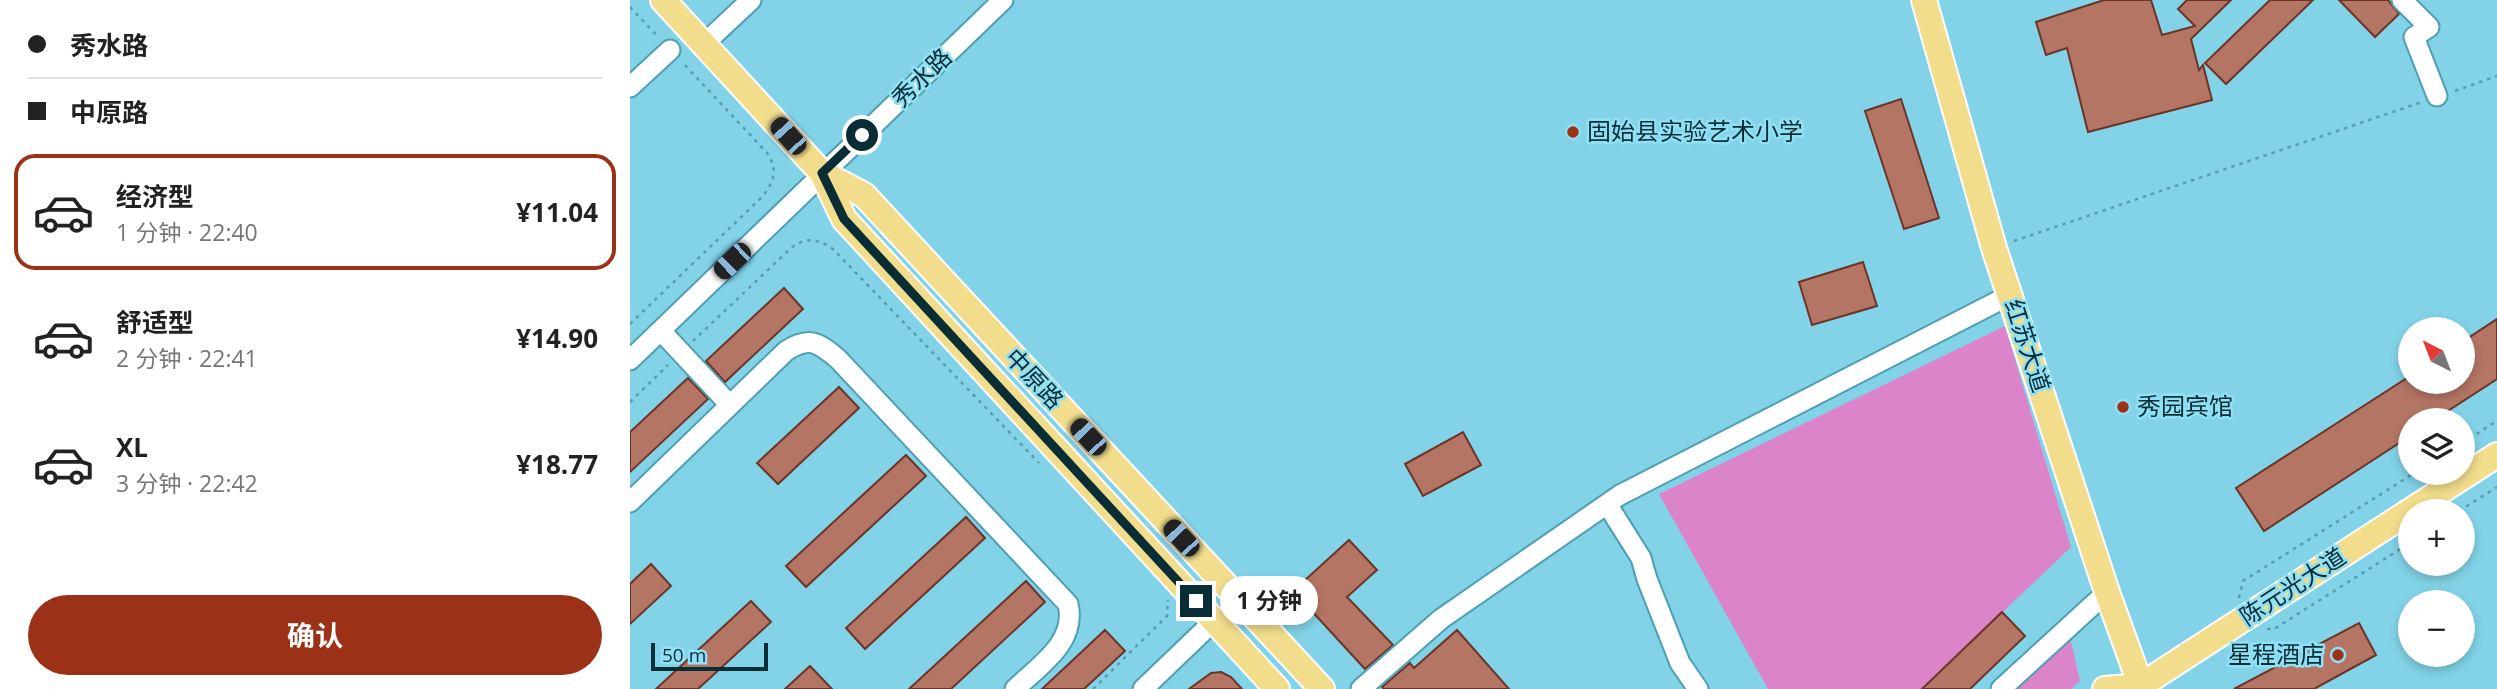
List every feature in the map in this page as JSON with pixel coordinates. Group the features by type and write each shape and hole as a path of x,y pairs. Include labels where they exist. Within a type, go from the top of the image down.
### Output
{"main road":[{"name":"中原路","path":"663,0 822,173 844,219 1277,689"},
{"name":"红苏大道","path":"1924,0 1994,248 2140,688"},
{"name":"中原路","path":"822,173 864,195 1322,689"},
{"name":"陈元光大道","path":"2429,499 2497,455"},
{"name":"陈元光大道","path":"2105,689 2140,688 2398,519"}],"street":[{"path":"704,44 751,0"},
{"name":"秀水路","path":"630,360 1003,0"},
{"path":"2402,0 2429,27 2414,37 2437,96"},
{"path":"630,87 670,50"},
{"path":"1362,689 1441,619 1607,504 1644,482 2010,295"},
{"path":"660,331 730,405"},
{"path":"630,502 786,351 804,342 815,343 838,359 1068,604 1071,618 1067,634 1055,652 1015,689"},
{"path":"1607,504 1641,558 1680,663 1698,689"},
{"path":"2001,689 2107,592"},
{"path":"1143,689 1214,621"}],"path":[{"path":"630,7 768,154 775,166 771,186 762,197 630,324"},
{"path":"1994,248 2497,76"},
{"path":"630,402 791,248 801,241 821,241 833,249 1046,470"},
{"path":"2475,435 2497,421"},
{"path":"2231,627 2244,581 2398,483"},
{"path":"2475,501 2497,487"},
{"path":"2264,629 2274,629 2398,551"},
{"path":"1093,689 1167,616 1168,599"}],"shaded area":[{"path":"2005,326 2071,547 1922,689 1768,689 1659,494"},
{"path":"2069,633 2080,681 2071,689 2008,689"}],"building":[{"path":"2104,0 2151,0 2162,35 2195,26 2178,9 2187,0 2231,0 2191,39 2199,70 2203,65 2212,100 2088,132 2067,48 2046,55 2036,22"},
{"path":"2270,0 2313,0 2226,84 2205,63"},
{"path":"2339,0 2388,0 2399,14 2375,37"},
{"path":"1901,99 1939,218 1904,229 1865,111"},
{"path":"1863,262 1877,306 1812,325 1799,282"},
{"path":"784,288 803,309 725,382 706,361"},
{"path":"2497,319 2497,379 2475,393 2475,333"},
{"path":"688,378 708,399 630,472 630,432"},
{"path":"2398,384 2398,394 2474,394 2452,408 2398,408 2398,444 2264,531 2236,488"},
{"path":"839,387 859,408 778,484 757,463"},
{"path":"1463,432 1481,465 1423,496 1405,464"},
{"path":"906,455 926,476 806,587 786,566"},
{"path":"966,517 985,538 865,649 846,628"},
{"path":"1349,540 1377,570 1347,597 1393,645 1365,669 1307,606 1300,593 1304,581"},
{"path":"651,564 671,586 630,624 630,584"},
{"path":"1026,581 1045,602 951,689 909,689"},
{"path":"751,601 771,622 698,689 656,689"},
{"path":"2002,612 2025,636 1970,689 1922,689"},
{"name":"星程酒店","path":"2359,623 2376,655 2314,689 2234,689"},
{"path":"1105,630 1125,651 1084,689 1042,689"},
{"path":"1457,630 1509,689 1382,687 1410,663 1414,668"},
{"path":"810,666 832,689 785,689"},
{"path":"1221,672 1231,677 1242,689 1189,689 1211,673"}],"place":[{"name":"固始县实验艺术小学","path":"1573,132"},
{"name":"秀园宾馆","path":"2123,407"},
{"name":"星程酒店","path":"2338,655"}],"route":[{"path":"862,135 822,173 844,219 1196,601"}]}
